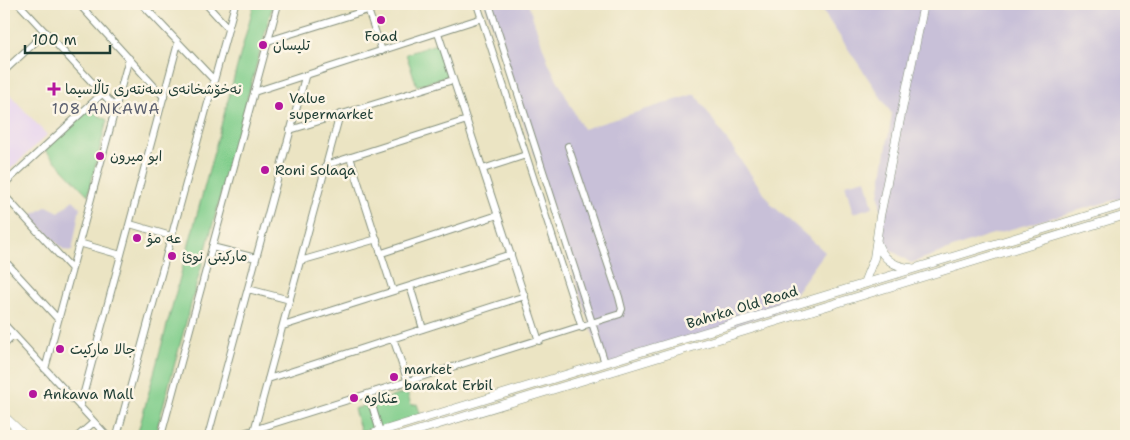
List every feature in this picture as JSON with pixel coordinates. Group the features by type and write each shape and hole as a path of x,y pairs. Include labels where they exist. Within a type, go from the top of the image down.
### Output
{"street":[{"path":"4,7 8,4"},
{"path":"19,4 116,108"},
{"path":"79,4 164,97"},
{"path":"142,4 214,80"},
{"path":"206,4 228,28"},
{"path":"117,436 235,4"},
{"path":"162,436 278,4"},
{"path":"268,41 387,4"},
{"path":"477,4 582,328"},
{"path":"489,4 605,362"},
{"path":"864,283 872,267 924,4"},
{"path":"368,10 382,51"},
{"path":"254,92 482,18"},
{"path":"4,71 46,32"},
{"path":"438,33 539,341"},
{"path":"80,407 178,43"},
{"path":"45,369 129,58"},
{"path":"208,436 305,77"},
{"path":"290,130 453,80"},
{"path":"4,184 103,93"},
{"path":"254,431 340,114"},
{"path":"326,164 466,120"},
{"path":"234,436 592,325 620,314 622,305 568,146"},
{"path":"482,168 526,155"},
{"path":"350,157 393,291"},
{"path":"4,195 72,268"},
{"name":"Bahrka Old Road","path":"365,436 1126,204"},
{"path":"382,253 498,215"},
{"name":"Bahrka Old Road","path":"400,436 1126,215"},
{"path":"130,224 171,236"},
{"path":"300,260 377,239"},
{"path":"876,240 881,252 890,262 902,268 915,268"},
{"path":"79,243 121,255"},
{"path":"212,247 256,258"},
{"path":"283,326 510,254"},
{"path":"4,260 58,319"},
{"path":"410,286 424,329"},
{"path":"248,289 290,300"},
{"path":"268,378 525,296"},
{"path":"4,324 107,436"},
{"path":"4,345 14,335"},
{"path":"393,338 408,382"},
{"path":"369,395 380,432"},
{"path":"4,416 25,436"},
{"path":"78,436 94,422"},
{"path":"4,431 9,436"}],"shaded area":[{"path":"485,4 528,4 549,64 583,129 695,94 772,205 825,252 783,310 604,367"},
{"path":"818,4 1126,4 1126,197 986,236 911,263 885,246 879,195 892,114"},
{"path":"4,88 47,135 4,175"},
{"path":"866,179 873,207 853,213 845,184"},
{"path":"73,200 80,207 72,251 64,250 30,216 47,206 59,212"}],"green space":[{"path":"254,4 273,4 155,436 137,436"},
{"path":"439,43 450,75 417,86 406,54"},
{"path":"88,109 107,120 88,195 45,150"},
{"path":"407,392 411,405 417,404 421,416 362,435 354,409"}],"place":[{"name":"Foad","path":"381,20"},
{"name":"تليسان","path":"263,45"},
{"name":"نەخۆشخانەی سەنتەری تاڵاسیما","path":"54,89"},
{"name":"Value supermarket","path":"279,106"},
{"name":"ابو ميرون","path":"100,156"},
{"name":"Roni Solaqa","path":"265,170"},
{"name":"عه مؤ","path":"137,238"},
{"name":"مارکیتی نوئ","path":"172,256"},
{"name":"جالا ماركيت","path":"60,349"},
{"name":"market barakat Erbil","path":"394,377"},
{"name":"Ankawa Mall","path":"33,394"},
{"name":"عنكاوه","path":"354,398"}],"district":[{"name":"108 ANKAWA","path":"106,109"}]}
